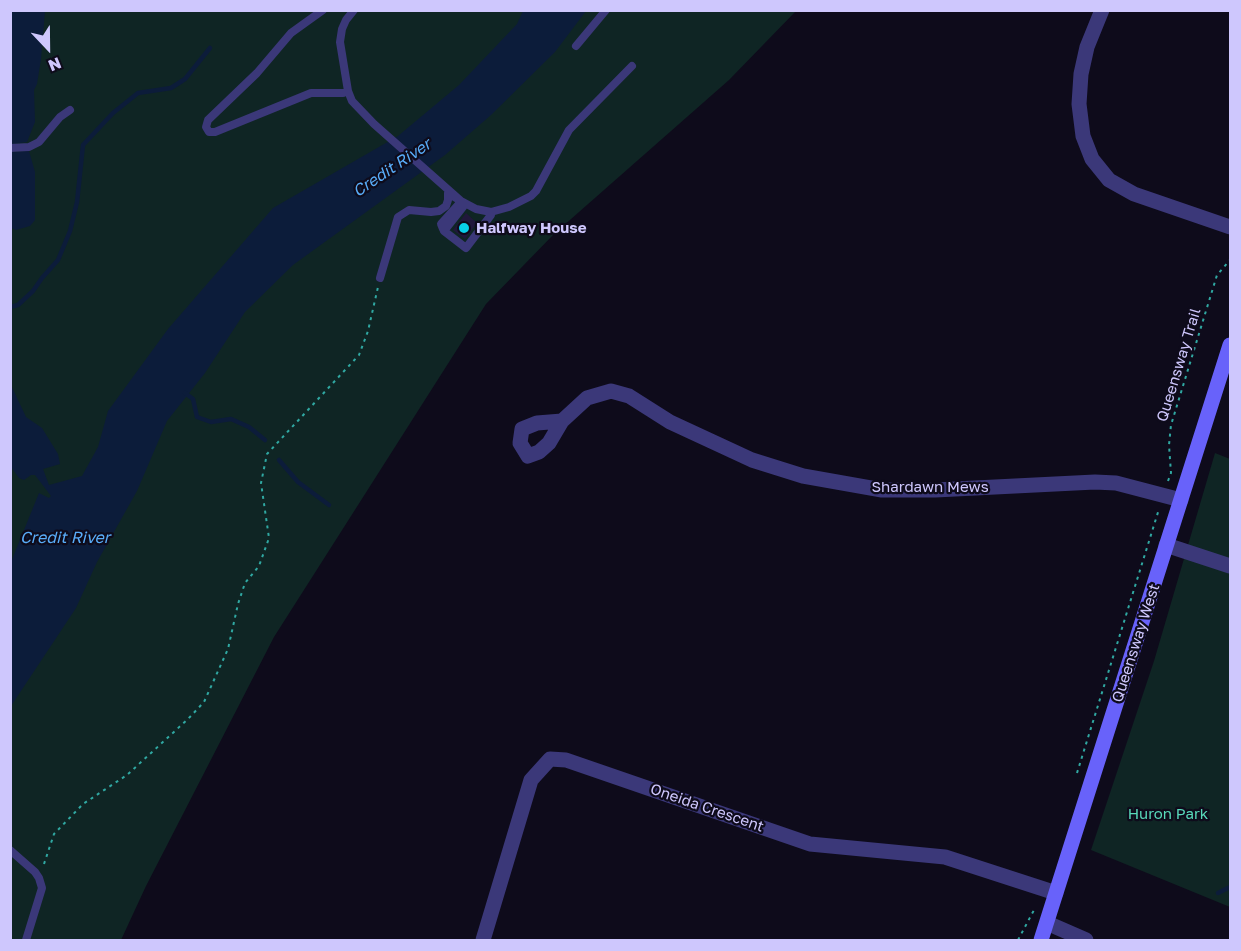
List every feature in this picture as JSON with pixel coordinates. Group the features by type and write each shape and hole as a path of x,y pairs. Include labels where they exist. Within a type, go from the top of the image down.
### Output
{"street":[{"path":"1102,10 1087,47 1081,74 1079,104 1083,136 1092,159 1109,180 1134,194 1230,227"},
{"name":"Queensway West","path":"1041,940 1230,345"},
{"name":"Shardawn Mews","path":"562,421 587,398 611,391 629,396 670,422 752,460 803,476 882,490 1116,483 1181,500"},
{"path":"1167,544 1230,566"},
{"name":"Oneida Crescent","path":"483,940 531,780 550,759 566,760 810,844 945,857 1056,893"},
{"path":"1047,923 1086,940"}],"lane":[{"path":"323,10 291,33 257,73 208,120 206,127 209,132 215,132 311,93 343,93"},
{"path":"354,10 342,29 340,42 348,91 352,101 374,124 461,201"},
{"path":"576,46 606,10"},
{"path":"380,278 398,217 409,210 439,211 446,206 448,193 476,209 491,212 524,201 536,190 569,130 632,66"},
{"path":"10,148 29,147 39,142 60,117 70,110"},
{"path":"443,229 441,224 459,204 463,207 444,231 466,248 491,216 491,212"},
{"path":"10,850 35,872 42,888 26,940"}],"path":[{"name":"Queensway Trail","path":"1168,483 1171,473 1170,424 1217,275 1230,260"},
{"path":"42,888 42,872 54,834 82,804 127,775 188,719 208,695 228,649 245,583 259,566 268,538 261,483 267,453 359,356 368,332 380,278"},
{"path":"1096,713 1161,504"},
{"path":"1018,940 1036,903"}],"green space":[{"path":"10,11 796,11 729,80 554,234 486,304 274,637 146,886 121,940 11,940"},
{"name":"Huron Park","path":"1215,453 1230,459 1230,907 1091,850 1154,661"}],"water":[{"path":"12,11 45,11 41,59 34,90 35,122 27,142 13,144 10,143"},
{"name":"Credit River","path":"523,11 586,11 555,52 491,115 445,155 293,265 245,312 205,373 167,421 137,491 97,562 76,608 11,706 11,562 39,493 49,498 51,496 35,475 24,480 19,478 11,467 10,383 26,417 42,428 58,454 60,464 43,469 49,485 82,476 98,447 108,411 168,329 273,208 398,136 459,85 517,24"},
{"path":"29,151 35,172 35,220 30,226 16,230 11,228 10,152"}],"building":[{"path":"466,213 477,223 465,239 453,230"}],"waterway":[{"path":"10,307 18,305 33,291 58,260 70,231 77,202 83,145 113,113 138,93 171,88 185,79 210,48"},
{"path":"185,393 193,399 197,417 211,422 231,419 249,427 265,440"},
{"path":"279,460 298,482 329,505"},
{"path":"1218,893 1230,887"}],"place":[{"name":"Halfway House","path":"464,228"}]}
